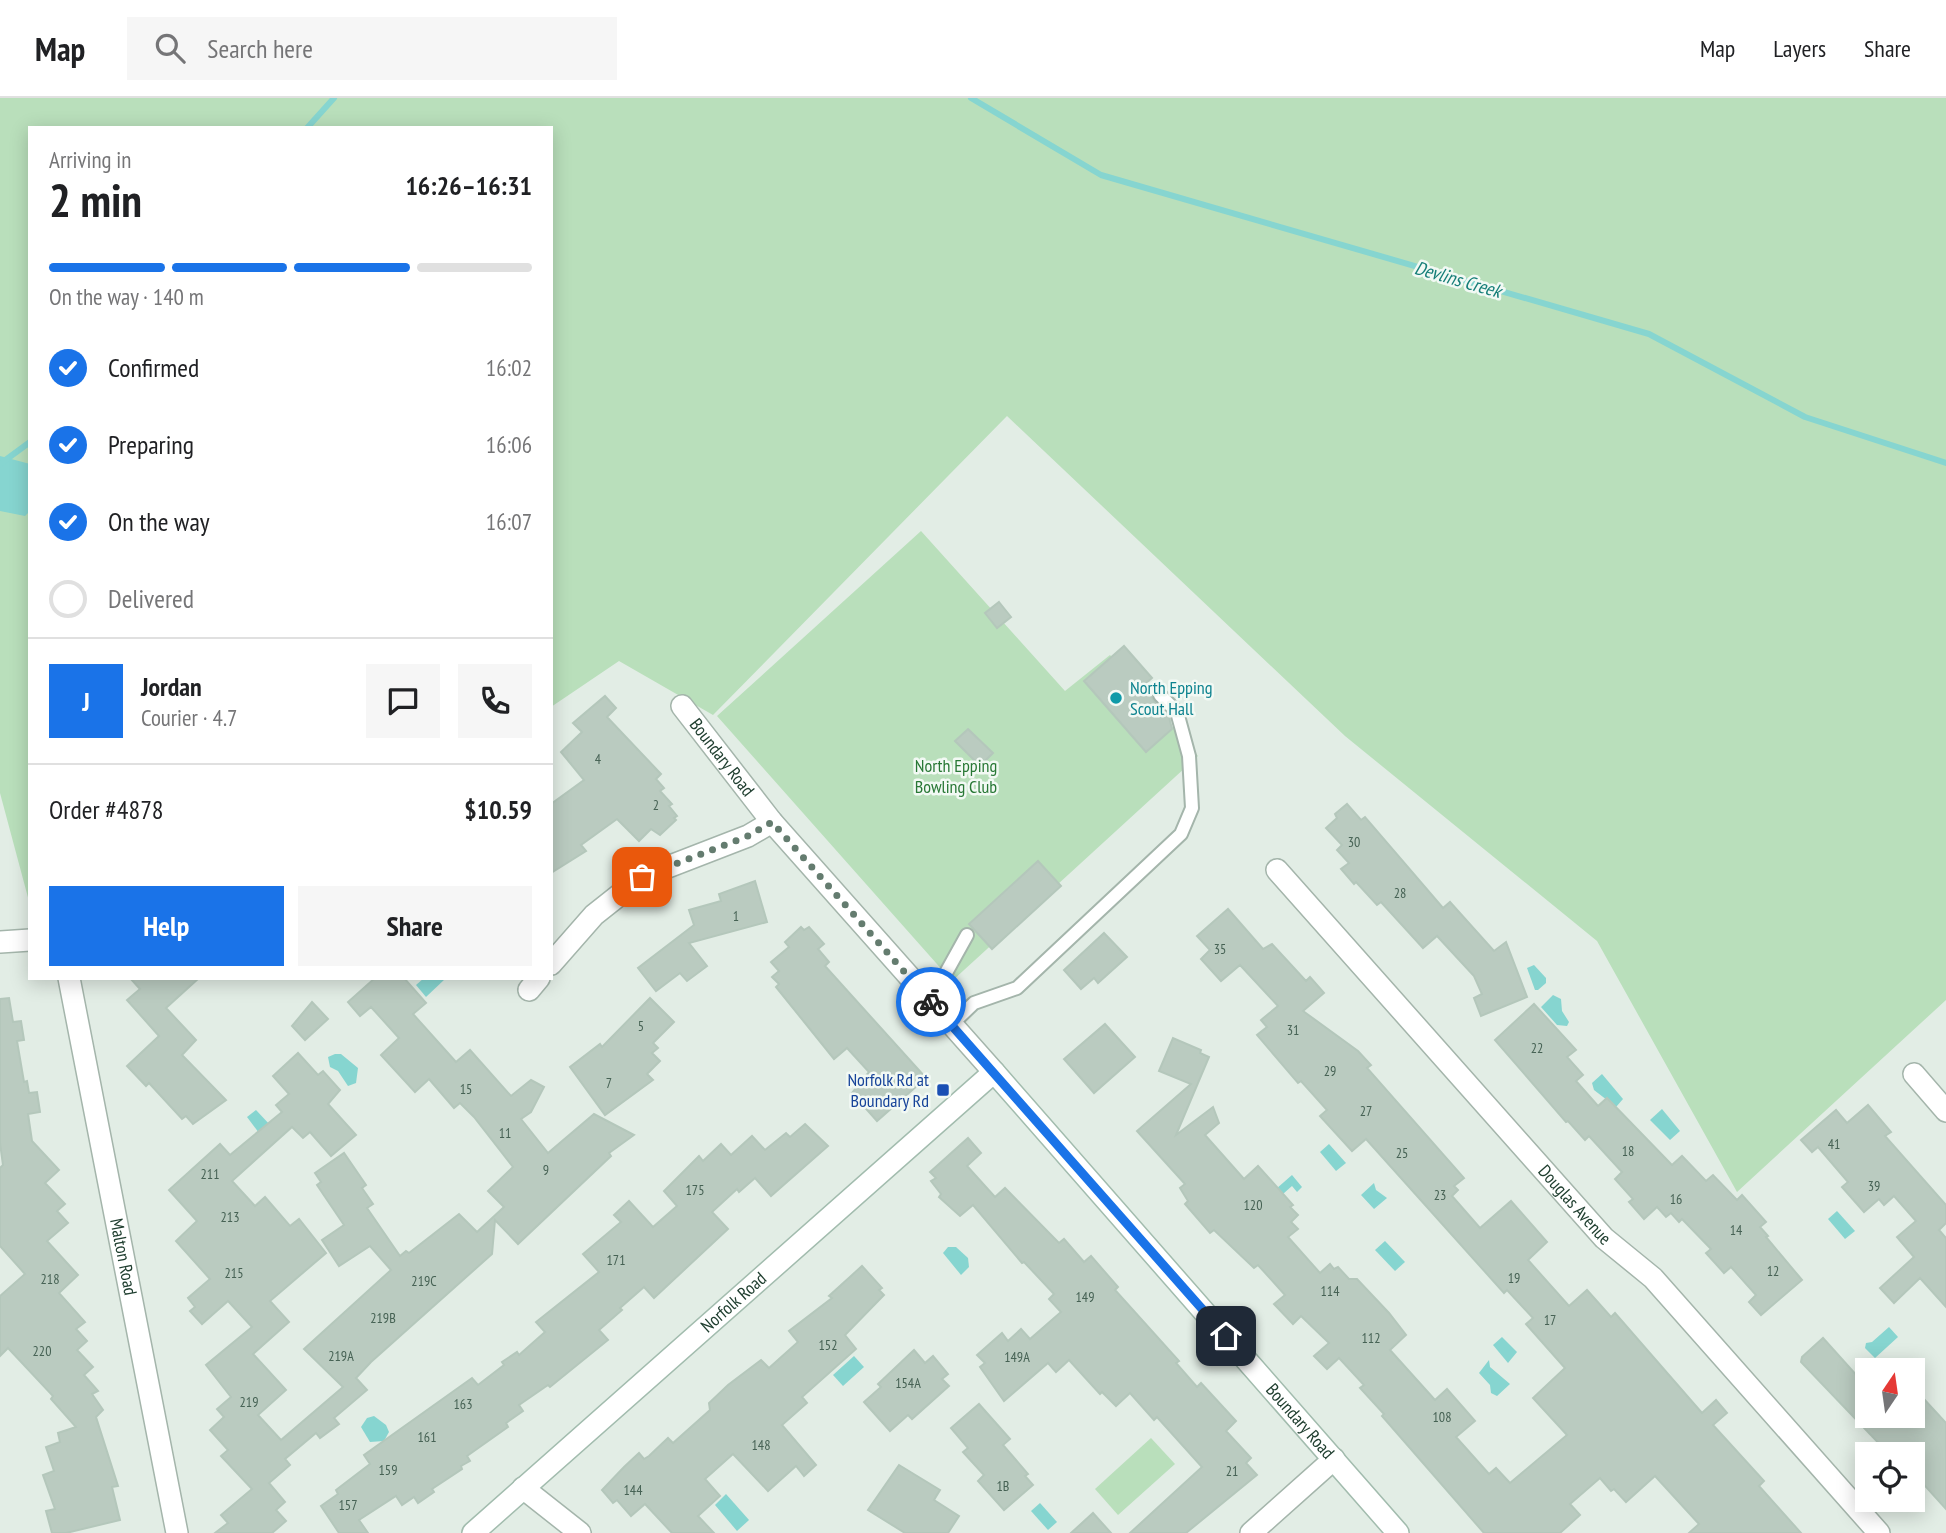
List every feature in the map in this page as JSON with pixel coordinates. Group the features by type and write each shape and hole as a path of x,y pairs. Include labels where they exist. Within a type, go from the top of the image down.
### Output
{"street":[{"name":"Boundary Road","path":"682,706 772,822 1398,1533"},
{"path":"553,962 594,915 642,877 748,836 772,822"},
{"name":"Douglas Avenue","path":"1277,870 1604,1238 1653,1278 1880,1533"},
{"path":"0,942 28,940"},
{"name":"Malton Road","path":"69,980 177,1533"},
{"name":"Norfolk Road","path":"472,1533 994,1072"},
{"path":"1914,1074 1946,1111"},
{"path":"1251,1533 1334,1459"},
{"path":"523,1488 580,1533"}],"lane":[{"path":"951,1025 974,1003 1017,988 1181,834 1192,807 1189,757 1177,712 1160,695"},
{"path":"924,995 942,980 967,935"}],"green space":[{"path":"0,98 1946,98 1946,1000 1737,1192 1597,941 1345,736 1007,416 713,715 619,661 553,706 553,126 28,126 28,898 0,793"},
{"name":"North Epping Bowling Club","path":"921,531 1065,691 1110,655 1198,756 952,981 717,716"},
{"path":"1151,1438 1175,1464 1118,1515 1095,1489"}],"water":[{"path":"0,456 28,463 28,513 25,516 0,511"},
{"path":"1534,965 1546,978 1546,983 1538,990 1535,990 1527,968"},
{"path":"422,980 444,980 426,997 416,985"},
{"path":"1553,995 1561,999 1562,1011 1569,1022 1567,1026 1557,1025 1541,1007"},
{"path":"341,1054 358,1068 356,1083 348,1086 338,1071 330,1067 328,1057"},
{"path":"1602,1074 1623,1099 1616,1107 1594,1090 1592,1083"},
{"path":"1662,1109 1680,1131 1670,1140 1650,1120"},
{"path":"256,1110 271,1126 259,1133 247,1117"},
{"path":"1329,1144 1346,1163 1336,1171 1320,1152"},
{"path":"1292,1175 1302,1187 1297,1192 1292,1186 1275,1201 1269,1195"},
{"path":"1374,1183 1376,1190 1387,1198 1374,1209 1361,1195"},
{"path":"1837,1211 1855,1231 1845,1239 1828,1219"},
{"path":"1385,1241 1405,1262 1395,1271 1375,1250"},
{"path":"948,1247 956,1247 968,1258 969,1267 961,1275 943,1253"},
{"path":"1889,1327 1898,1337 1875,1358 1865,1348 1866,1343 1872,1342"},
{"path":"1502,1337 1517,1352 1508,1363 1493,1345"},
{"path":"854,1356 864,1367 843,1386 833,1375"},
{"path":"1489,1360 1490,1367 1510,1384 1497,1396 1491,1393 1490,1385 1479,1373"},
{"path":"374,1416 386,1425 389,1432 384,1441 370,1442 361,1427 367,1418"},
{"path":"726,1494 749,1520 737,1531 715,1505"},
{"path":"1040,1503 1057,1522 1048,1530 1031,1511"}],"building":[{"path":"999,602 1011,617 997,628 985,613"},
{"name":"North Epping Scout Hall","path":"1124,646 1152,678 1144,685 1169,717 1172,729 1146,752 1084,681"},
{"path":"605,696 616,708 607,717 661,774 656,779 664,788 660,791 672,804 669,806 677,816 660,835 651,829 639,841 617,819 581,845 586,851 553,872 553,803 584,780 561,752 582,732 573,723"},
{"path":"968,729 993,753 980,766 955,741"},
{"path":"1347,804 1361,820 1365,817 1443,908 1450,902 1494,951 1506,942 1527,997 1481,1016 1474,998 1482,994 1474,976 1437,936 1423,948 1381,902 1377,905 1356,882 1354,884 1341,869 1349,863 1337,850 1342,845 1326,828 1337,818 1335,814"},
{"path":"1038,861 1061,886 992,949 969,924"},
{"path":"755,881 767,922 689,943 707,966 687,981 680,973 656,991 638,968 694,925 689,910 721,901 719,894"},
{"path":"1228,909 1263,949 1272,944 1306,981 1310,977 1324,993 1303,1011 1358,1051 1371,1065 1367,1068 1464,1178 1454,1186 1458,1190 1452,1196 1480,1228 1511,1201 1547,1242 1528,1260 1569,1306 1587,1290 1611,1317 1615,1313 1702,1413 1716,1400 1727,1413 1713,1425 1764,1481 1759,1486 1801,1533 1689,1533 1699,1524 1655,1476 1626,1502 1600,1478 1570,1504 1580,1515 1560,1533 1484,1533 1382,1416 1384,1414 1360,1388 1364,1385 1339,1358 1327,1369 1314,1356 1329,1343 1301,1316 1293,1324 1274,1304 1285,1295 1258,1265 1254,1268 1214,1230 1210,1233 1185,1204 1188,1201 1180,1188 1185,1184 1137,1131 1191,1084 1159,1071 1173,1038 1201,1050 1200,1053 1209,1057 1176,1135 1213,1107 1219,1123 1205,1135 1244,1179 1258,1166 1293,1205 1290,1207 1298,1215 1291,1222 1298,1229 1288,1237 1320,1273 1330,1264 1334,1269 1338,1267 1349,1279 1357,1279 1389,1313 1406,1335 1390,1350 1435,1400 1447,1389 1475,1421 1456,1437 1489,1474 1496,1468 1510,1483 1567,1435 1533,1398 1565,1368 1526,1324 1533,1318 1507,1290 1504,1293 1366,1139 1352,1151 1320,1116 1327,1110 1301,1081 1298,1083 1257,1035 1267,1027 1261,1020 1278,1006 1240,965 1221,981 1201,959 1210,950 1197,936"},
{"path":"801,927 804,930 809,927 824,944 818,949 829,962 825,966 926,1078 877,1121 852,1093 869,1072 847,1048 834,1059 776,987 779,984 772,977 779,971 771,962 789,947 785,942"},
{"path":"1104,933 1127,957 1098,983 1094,978 1081,989 1064,970"},
{"path":"132,980 197,980 166,1008 196,1040 182,1055 226,1100 193,1124 186,1116 182,1119 149,1083 146,1086 127,1066 159,1036 127,1000 140,989"},
{"path":"373,980 406,980 426,1003 413,1014 456,1062 470,1050 511,1096 531,1080 544,1087 531,1112 521,1119 548,1153 594,1114 634,1135 609,1153 611,1156 518,1244 495,1220 492,1254 356,1378 367,1390 334,1418 339,1424 320,1438 316,1433 285,1459 290,1465 269,1483 285,1502 276,1510 286,1521 272,1533 215,1533 228,1523 221,1515 252,1489 221,1456 228,1450 210,1430 224,1417 217,1409 231,1397 206,1365 252,1327 228,1301 202,1324 190,1311 195,1307 188,1298 210,1279 176,1241 197,1221 169,1190 220,1144 230,1155 282,1112 276,1105 289,1094 273,1076 298,1053 318,1075 323,1071 340,1090 328,1104 356,1135 331,1156 310,1132 303,1138 292,1127 232,1181 255,1206 265,1197 290,1226 299,1219 326,1253 270,1301 289,1322 253,1354 286,1390 258,1415 281,1440 343,1387 304,1349 391,1270 370,1246 339,1266 322,1240 344,1225 317,1185 321,1182 315,1173 344,1153 366,1185 362,1188 373,1204 367,1208 400,1256 406,1251 409,1253 459,1214 477,1232 504,1207 488,1191 513,1167 474,1117 460,1103 454,1108 429,1079 415,1092 381,1055 399,1038 371,1007 360,1016 348,1002"},
{"path":"9,998 13,1022 21,1021 24,1040 17,1041 24,1082 27,1081 29,1093 37,1092 40,1112 28,1114 32,1141 59,1170 45,1183 65,1204 57,1211 68,1223 47,1241 78,1275 59,1293 85,1322 76,1329 87,1341 77,1350 93,1367 84,1375 98,1391 92,1394 103,1410 96,1417 118,1486 112,1487 120,1520 66,1533 52,1533 46,1511 55,1509 43,1475 54,1471 46,1447 60,1442 58,1433 76,1427 51,1399 53,1396 8,1348 0,1356 0,1296 25,1274 0,1246 0,1168 3,1165 0,1143 0,999"},
{"path":"650,998 674,1022 653,1043 658,1048 652,1053 660,1061 647,1074 653,1080 605,1115 570,1067 600,1044 602,1047"},
{"path":"312,1002 328,1019 305,1040 292,1026"},
{"path":"1534,1004 1576,1050 1567,1057 1583,1075 1576,1081 1598,1106 1607,1098 1672,1165 1682,1156 1706,1181 1713,1175 1737,1200 1742,1195 1766,1222 1760,1227 1768,1236 1766,1237 1802,1280 1761,1315 1749,1302 1756,1295 1731,1267 1724,1273 1706,1253 1711,1249 1682,1219 1679,1222 1671,1213 1666,1217 1657,1207 1644,1219 1629,1202 1633,1199 1615,1179 1622,1172 1589,1136 1585,1140 1568,1121 1566,1122 1495,1040"},
{"path":"1105,1024 1135,1057 1094,1093 1064,1059"},
{"path":"1868,1105 1891,1132 1885,1136 1946,1205 1946,1223 1939,1230 1946,1238 1946,1307 1920,1278 1894,1303 1880,1288 1914,1257 1897,1237 1916,1221 1894,1196 1884,1205 1879,1199 1864,1212 1842,1187 1848,1182 1818,1147 1812,1152 1801,1140 1836,1110 1847,1123"},
{"path":"805,1124 828,1146 771,1196 755,1178 739,1192 737,1189 712,1212 728,1229 654,1298 644,1287 620,1308 622,1310 599,1330 608,1340 550,1387 548,1385 519,1405 523,1411 506,1423 508,1427 467,1456 470,1461 461,1466 462,1469 432,1489 434,1492 418,1503 414,1497 402,1505 396,1496 359,1520 368,1533 339,1533 321,1506 338,1494 336,1490 370,1464 364,1455 472,1378 478,1385 504,1365 502,1362 517,1352 519,1355 545,1332 536,1322 599,1272 583,1254 621,1222 614,1215 629,1201 653,1227 677,1206 664,1191 699,1156 703,1161 721,1144 731,1155 752,1136 765,1150 786,1133 790,1137"},
{"path":"968,1138 981,1153 967,1166 995,1197 1005,1188 1059,1243 1064,1239 1084,1262 1091,1256 1118,1287 1115,1290 1179,1361 1176,1363 1197,1387 1201,1383 1236,1421 1226,1431 1251,1458 1246,1463 1257,1475 1186,1533 1130,1533 1202,1467 1157,1417 1154,1420 1130,1393 1116,1406 1102,1392 1100,1394 1069,1360 1056,1372 1048,1363 1004,1401 980,1367 985,1363 977,1355 1002,1333 1008,1341 1021,1329 1030,1339 1061,1312 1049,1299 1054,1294 1024,1262 1022,1263 973,1205 960,1216 939,1197 941,1194 931,1181 936,1178 930,1172"},
{"path":"862,1266 882,1288 879,1290 884,1295 845,1335 856,1349 802,1397 807,1403 782,1425 816,1465 804,1476 796,1466 768,1491 733,1454 705,1479 720,1496 698,1516 714,1533 672,1533 645,1504 631,1516 617,1500 613,1503 602,1490 624,1467 639,1453 644,1459 649,1456 668,1438 673,1443 710,1410 709,1403 728,1385 761,1360 769,1368 798,1342 789,1331 832,1298 829,1296"},
{"path":"1823,1338 1855,1374 1855,1418 1801,1362 1802,1357"},
{"path":"914,1350 925,1363 933,1356 948,1374 942,1379 949,1386 912,1419 908,1415 890,1431 864,1402 881,1387 878,1384"},
{"path":"1925,1400 1946,1423 1946,1509 1925,1486 1925,1442 1878,1442 1864,1428 1925,1428"},
{"path":"979,1404 1010,1439 1003,1445 1028,1474 1025,1476 1033,1485 1004,1510 978,1481 984,1475 963,1452 968,1448 951,1428"},
{"path":"899,1465 940,1490 934,1500 959,1516 948,1533 905,1533 868,1510"},
{"path":"1093,1513 1111,1533 1071,1533"}],"waterway":[{"name":"Devlins Creek","path":"309,126 334,98"},
{"name":"Devlins Creek","path":"971,98 1101,175 1649,334 1805,417 1946,463"},
{"name":"Devlins Creek","path":"0,464 28,443"}],"way so far":[{"path":"642,877 748,836 772,822 931,1002"}],"place":[{"name":"North Epping Scout Hall","path":"1116,698"},
{"name":"Norfolk Rd at Boundary Rd","path":"943,1090"}],"route":[{"path":"931,1002 1226,1336"}]}
